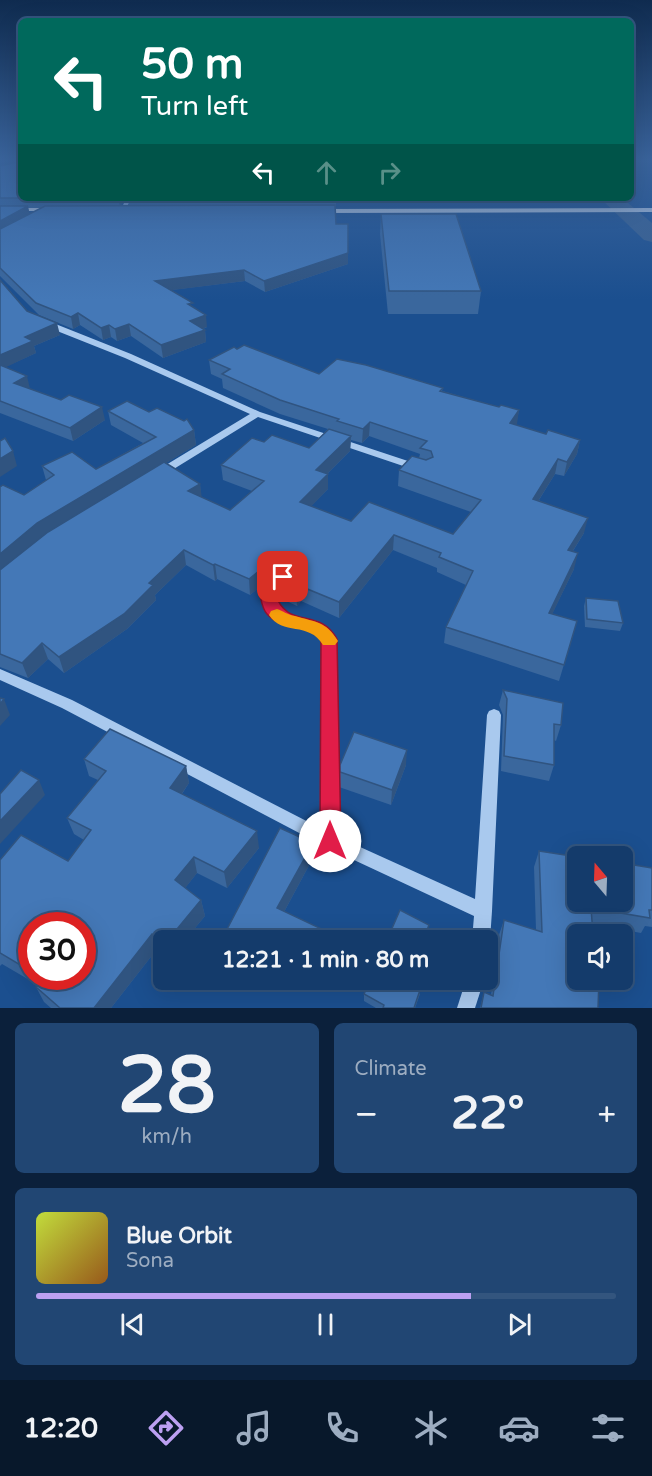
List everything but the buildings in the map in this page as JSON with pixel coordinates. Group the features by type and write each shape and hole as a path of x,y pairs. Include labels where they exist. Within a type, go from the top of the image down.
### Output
{"main road":[{"path":"123,209 134,210 111,210 123,209"},
{"path":"67,210 46,212 0,211 67,210"},
{"path":"305,210 652,210"}],"street":[{"path":"36,217 46,212"},
{"path":"35,319 128,356 257,414 425,470"},
{"path":"151,478 257,414"},
{"path":"283,577 266,592 272,610 290,622 313,625 324,631 329,639 330,841"},
{"path":"0,674 67,704 330,841 483,911"},
{"path":"482,930 494,715"},
{"path":"466,1008 472,990"}],"waterway":[{"path":"619,206 652,235"}],"slow traffic":[{"path":"277,615 290,622 313,625 324,631 329,641"}],"route":[{"path":"283,577 266,592 272,610 279,617 290,622 313,625 324,631 329,639 330,841"}]}
